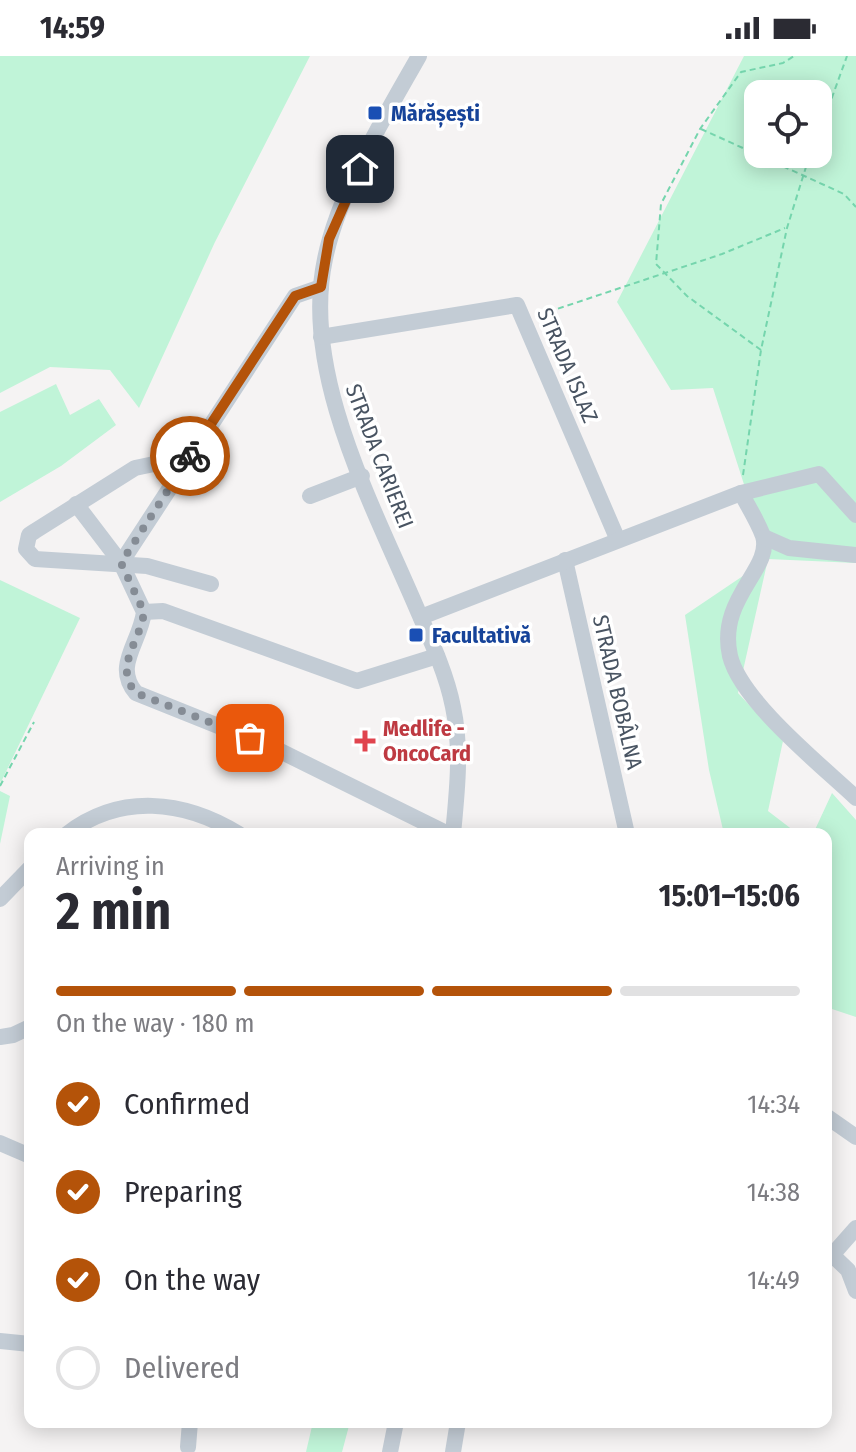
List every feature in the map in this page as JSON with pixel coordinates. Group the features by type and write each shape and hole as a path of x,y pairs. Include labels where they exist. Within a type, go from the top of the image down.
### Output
{"street":[{"name":"STRADA CARIEREI","path":"419,56 338,216 321,287 321,337 336,411 447,683 457,731 458,780 451,828"},
{"path":"121,563 295,296 321,287"},
{"name":"STRADA ISLAZ","path":"321,337 517,305 526,319 617,538"},
{"path":"180,471 154,464 135,468 29,535 26,543 29,555 44,560 147,566 211,584"},
{"path":"421,617 617,538 741,493 819,474 856,515"},
{"path":"310,496 362,476"},
{"path":"741,493 764,537 765,552 736,599 729,618 730,657 739,678 772,718 856,798"},
{"path":"76,504 121,563 144,612 124,669 126,681 136,693 278,750 438,828"},
{"path":"764,537 789,548 856,555"},
{"name":"STRADA BOBÂLNA","path":"565,560 626,828"},
{"path":"144,612 163,611 357,681 437,656"},
{"path":"78,828 111,810 147,803 180,810 224,828"},
{"path":"0,899 24,874"},
{"path":"0,1037 24,1031"},
{"path":"832,1120 856,1137"},
{"path":"0,1143 24,1153"},
{"path":"832,1250 856,1228"},
{"path":"832,1254 848,1270 856,1291"},
{"path":"0,1341 24,1343"},
{"path":"188,1447 190,1428"},
{"path":"390,1452 395,1428"},
{"path":"453,1452 457,1428"}],"path":[{"path":"761,350 687,296 656,264 661,204 700,129 741,72 783,63 794,56"},
{"path":"832,97 847,56"},
{"path":"700,129 844,194 856,207"},
{"path":"741,493 761,350 787,228 804,168"},
{"path":"526,319 663,271 722,254 787,228"},
{"path":"0,786 34,722"}],"green space":[{"path":"0,56 310,56 215,242 139,408 110,370 50,367 0,393"},
{"path":"744,56 856,56 856,563 768,559 713,388 671,390 617,302"},
{"path":"56,384 70,415 99,399 116,425 61,466 0,502 0,412"},
{"path":"768,559 738,693 783,741 768,811 790,828 723,828 709,770 685,615"},
{"path":"0,580 80,618 1,782 0,781"},
{"path":"0,791 10,796 0,844"},
{"path":"832,793 856,820 856,1017 832,1009 832,828 816,828"},
{"path":"312,1428 348,1428 342,1452 306,1452"}],"way so far":[{"path":"190,456 121,563 144,612 124,669 126,681 136,693 250,738"}],"place":[{"name":"Mărășești","path":"375,113"},
{"name":"Facultativă","path":"416,635"},
{"name":"Medlife - OncoCard","path":"365,741"}],"route":[{"path":"190,456 295,296 321,287 329,239 360,169"}]}
